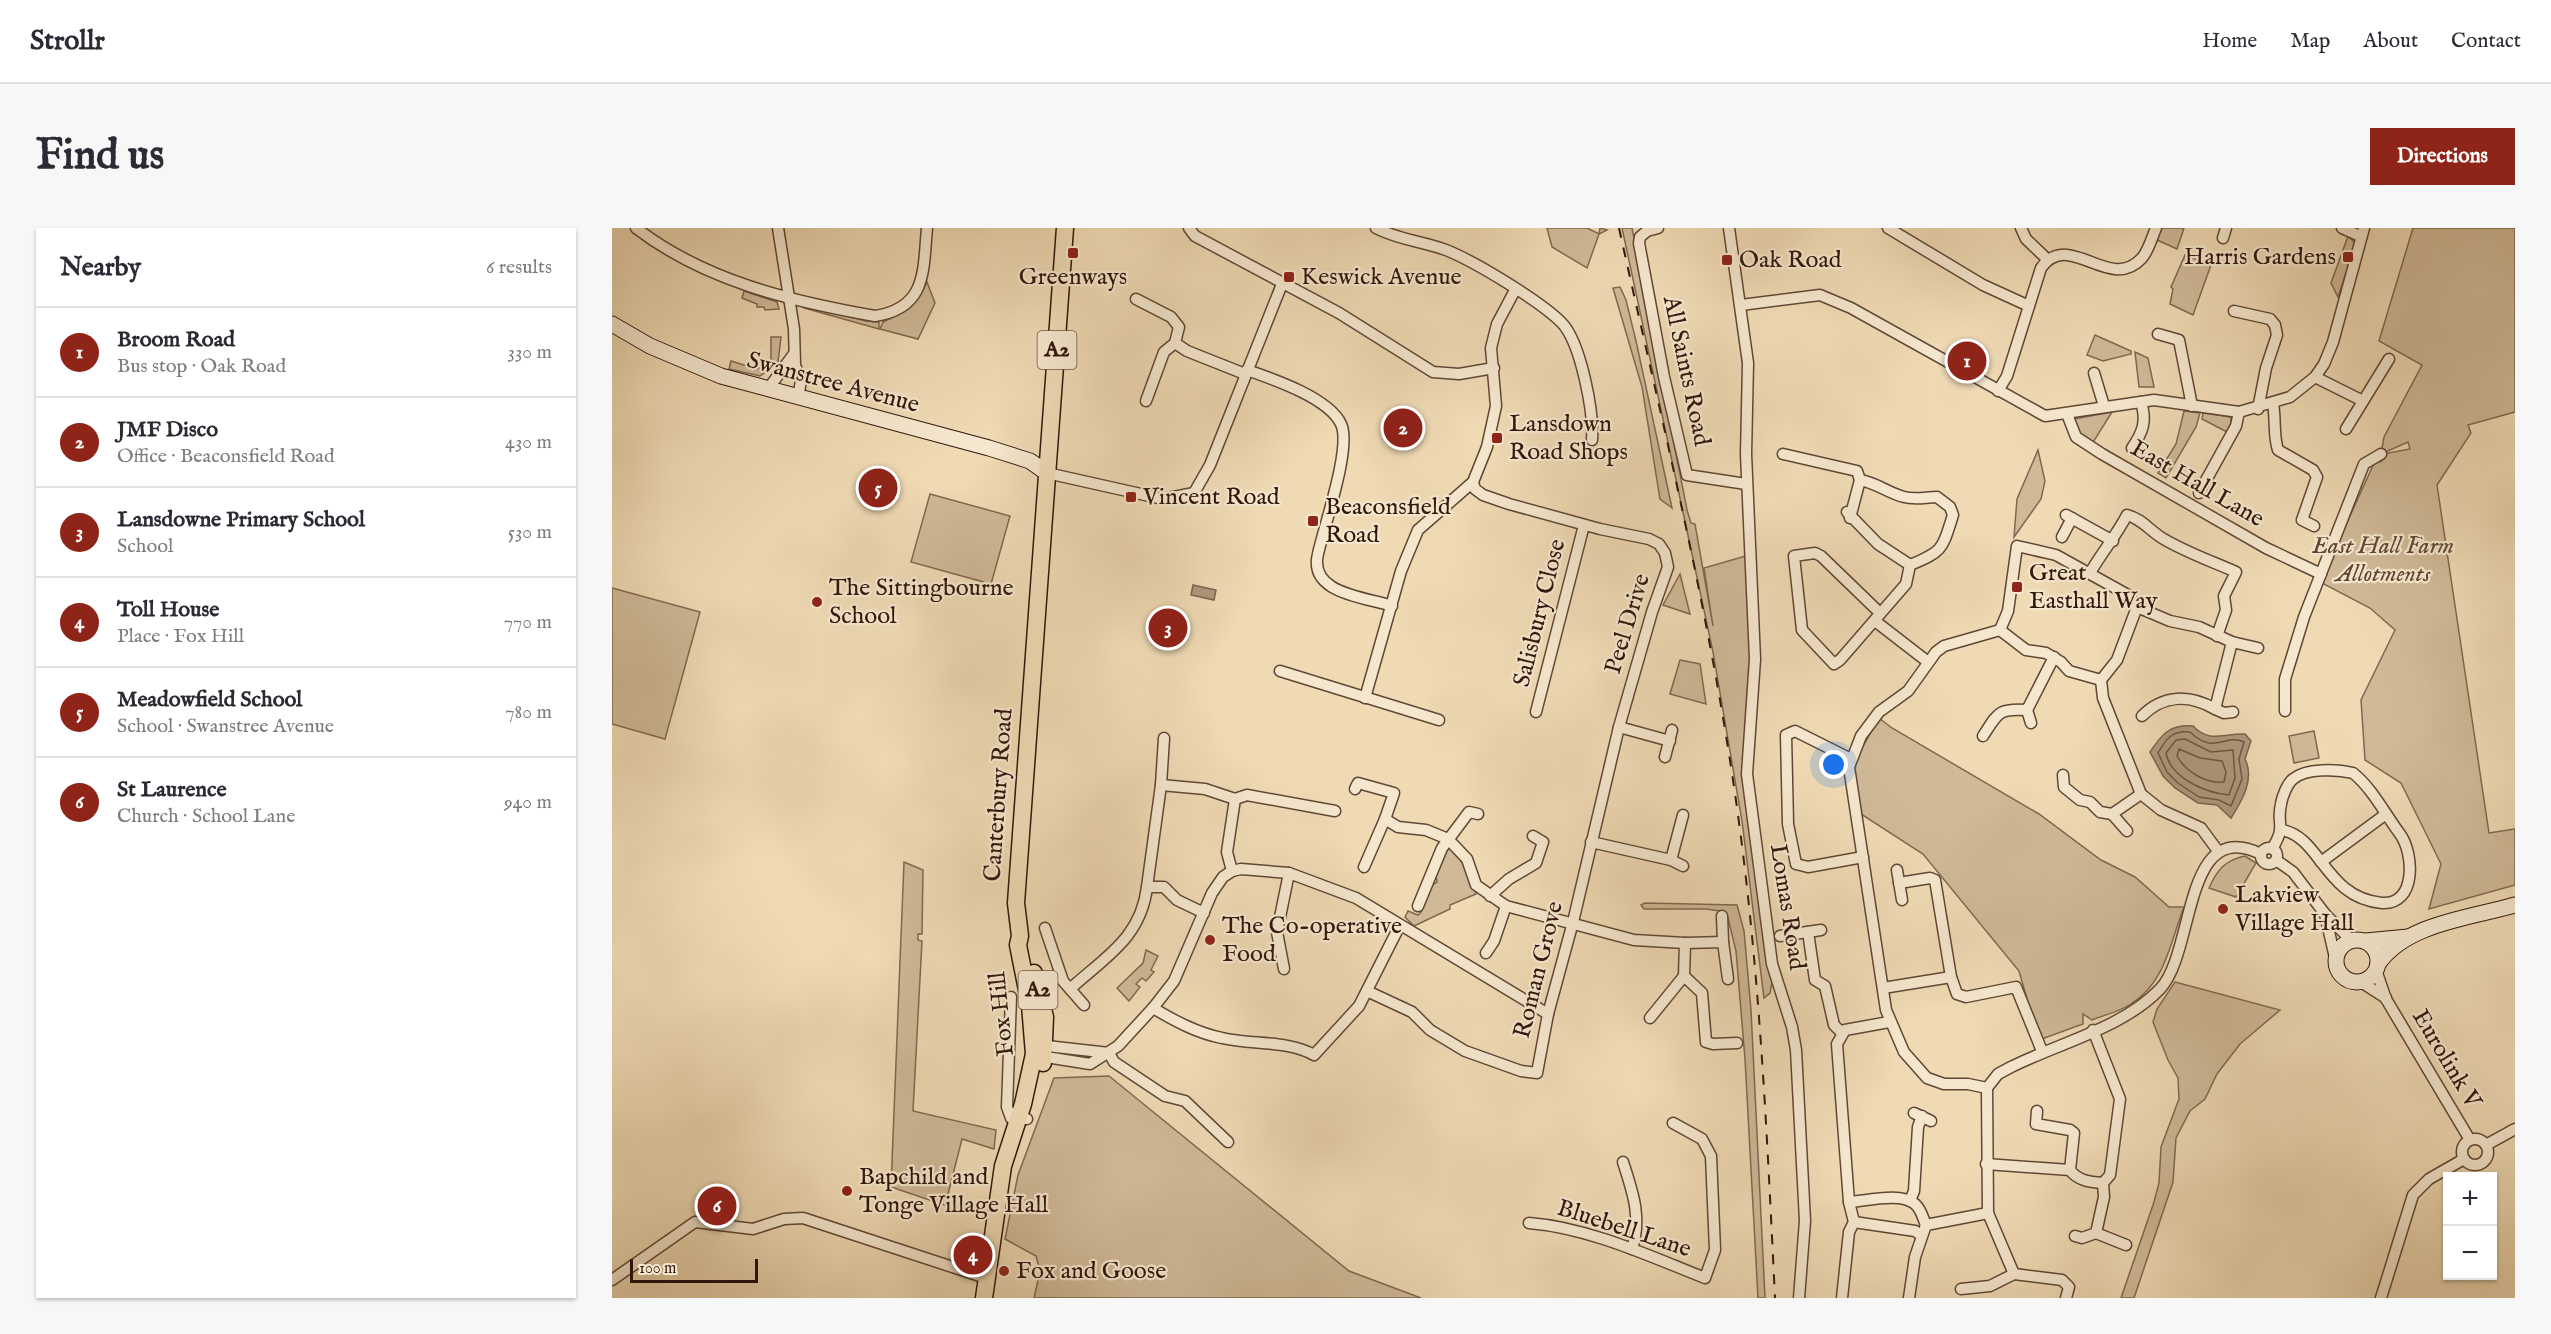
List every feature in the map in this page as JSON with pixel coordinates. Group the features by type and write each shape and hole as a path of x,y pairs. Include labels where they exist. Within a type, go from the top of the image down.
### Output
{"main road":[{"name":"A2","path":"1047,473 1065,228"},
{"name":"Canterbury Road","path":"1016,903 1047,473"},
{"name":"Fox Hill","path":"986,1278 1002,1188 1006,1182 1023,1120 1039,1050 1018,945 1020,936 1016,903"},
{"name":"A2","path":"984,1298 986,1278"}],"street":[{"path":"636,228 689,263 713,275 790,298 875,316 890,314 915,296 921,283 927,228"},
{"path":"778,228 795,329 794,355 801,381 798,398"},
{"path":"1189,228 1195,236 1376,334 1433,372 1470,373 1494,368"},
{"path":"1377,228 1407,242 1430,245 1455,254 1562,322 1570,335 1592,415 1592,440"},
{"name":"All Saints Road","path":"1658,228 1647,231 1640,237 1639,243 1664,377 1687,475 1746,484"},
{"name":"Lomas Road","path":"1729,228 1748,363 1746,484 1750,520 1755,659 1747,774 1772,964 1792,1027 1796,1059 1805,1221 1799,1298"},
{"path":"1888,228 1983,285 2029,306"},
{"path":"2021,228 2026,239 2047,259"},
{"path":"1998,391 2007,376 2041,268 2047,259 2058,253 2078,256 2100,267 2114,270 2127,267 2144,256 2156,228"},
{"path":"1741,305 1820,295 1851,308 2041,415 2067,414 2104,406 2154,400 2239,412 2258,409 2290,397 2315,377 2324,364 2362,232 2342,228"},
{"path":"1047,473 1163,499 1194,493 1210,465 1282,284"},
{"path":"1365,698 1401,571 1418,530 1473,482 1487,447 1496,414 1491,348 1494,334 1515,290"},
{"path":"1136,299 1171,317 1179,327 1175,343 1164,352 1146,401"},
{"path":"2234,311 2270,319 2275,325 2277,335 2266,368 2258,409"},
{"name":"Swanstree Avenue","path":"612,324 650,346 694,367 798,398 989,448 1030,461 1047,473"},
{"path":"2158,334 2179,340 2192,405"},
{"path":"1175,343 1187,351 1300,392 1335,413 1346,444 1316,561 1317,569 1320,578 1332,587 1392,606"},
{"path":"768,389 781,370 789,365 794,355"},
{"path":"2346,429 2389,359"},
{"path":"2094,373 2104,406"},
{"path":"2315,377 2363,400"},
{"path":"2132,448 2143,431 2145,415 2141,402"},
{"path":"2273,404 2277,422 2274,438 2278,450 2313,470 2318,477 2302,520 2314,526"},
{"path":"2199,493 2236,426 2239,412"},
{"name":"East Hall Lane","path":"2067,414 2076,437 2102,454 2266,548 2321,574"},
{"path":"1783,454 1857,471 1860,480 1848,515 1878,544 1910,565"},
{"path":"2285,711 2285,679 2304,617 2364,464 2381,454"},
{"path":"1860,480 1877,483 1889,492 1904,497 1919,500 1937,497 1950,507 1953,515 1941,549 1933,556 1910,565"},
{"name":"Peel Drive","path":"1473,482 1475,489 1483,495 1584,525 1649,539 1659,544 1665,553 1668,567 1652,612 1619,727 1583,877"},
{"path":"2090,573 2107,545 2113,541 2127,514 2149,525 2159,537 2236,572 2224,596 2226,610 2217,636"},
{"path":"2062,537 2069,517 2113,541"},
{"name":"Salisbury Close","path":"1536,712 1584,525"},
{"path":"2000,630 2008,611 2017,546 2047,551 2128,595 2137,607 2232,642 2258,648"},
{"path":"1910,565 1906,584 1878,617 1834,664 1802,630 1794,556 1815,553 1821,556 1878,617 1928,662"},
{"path":"2137,607 2117,660 2101,680 2103,698 2141,794 2161,810 2201,828 2218,851"},
{"path":"2000,630 2026,650 2054,657 2079,676 2101,680"},
{"path":"1987,1088 1968,1084 1944,1084 1927,1078 1904,1052 1889,1022 1850,785 1851,759 1861,736 1879,712 1908,691 1928,662 1944,646 2000,630"},
{"path":"2215,709 2232,642"},
{"path":"2031,723 2027,710 2054,657"},
{"path":"1280,671 1439,720"},
{"path":"2142,716 2156,703 2184,698 2224,713 2233,712"},
{"path":"1983,736 1997,713 2007,708 2027,710"},
{"path":"1619,727 1671,736 1665,757"},
{"path":"1851,759 1794,731 1785,735 1788,824 1796,864 1808,867 1863,857"},
{"path":"1070,989 1133,931 1144,911 1161,785 1164,738"},
{"path":"2014,1274 1988,1213 1987,1088 1998,1074 2042,1051 2117,1020 2143,1005 2169,976 2181,948 2203,871 2218,851 2234,845 2247,847 2261,854 2261,859 2267,864 2274,854 2282,830 2280,805 2289,785 2295,778 2321,772 2352,773 2386,814 2408,849 2409,880 2406,890 2398,898 2383,903 2349,891 2335,881 2304,841 2282,830"},
{"path":"2063,775 2060,790 2080,800 2090,802 2100,812 2112,814 2127,831"},
{"path":"1355,789 1358,783 1394,793 1366,862 1357,853"},
{"path":"1161,785 1205,789 1235,799 1247,795 1335,811"},
{"path":"2112,814 2141,794"},
{"path":"1232,871 1227,852 1235,799"},
{"path":"1418,906 1448,839 1469,812 1478,814"},
{"path":"2321,862 2386,814"},
{"path":"1385,819 1398,827 1426,830 1448,839 1467,859 1476,885 1506,906 1634,940 1685,943 1724,942"},
{"path":"1671,860 1678,819"},
{"path":"1490,896 1509,879 1536,864 1543,842 1533,836"},
{"path":"1591,842 1671,860 1683,866"},
{"path":"2274,854 2294,872 2325,914 2376,950 2377,967"},
{"path":"1039,1050 1109,1053 1154,1008 1174,981 1212,893 1223,877 1232,871 1241,869 1289,873 1356,898 1548,1014"},
{"path":"1897,870 1902,900"},
{"path":"1284,969 1277,932 1289,873"},
{"name":"Roman Grove","path":"1367,991 1412,1012 1430,1030 1465,1051 1521,1071 1537,1073 1548,1014 1583,877"},
{"path":"1899,883 1930,878 1935,880 1951,977 1957,994 1962,997 2016,987 2042,1051"},
{"path":"1147,888 1155,885 1164,887 1177,900 1204,913"},
{"path":"2335,958 2340,946 2359,940 2408,937 2515,905"},
{"path":"1486,953 1494,941 1506,906"},
{"path":"2325,914 2335,958 2342,977 2348,980 2361,982 2377,967 2385,954 2408,937"},
{"path":"1722,916 1728,980"},
{"path":"1154,1008 1181,1024 1221,1038 1298,1048 1314,1055 1359,1006 1400,925"},
{"path":"1045,928 1058,971 1083,1005"},
{"path":"1780,936 1821,930"},
{"path":"1808,932 1815,980 1825,986 1834,1025 1842,1033"},
{"path":"1650,1018 1684,976 1685,943"},
{"name":"Eurolink V","path":"2377,967 2386,999 2470,1140"},
{"path":"1684,976 1702,993 1706,1042 1713,1044 1737,1042"},
{"path":"1882,988 1951,977"},
{"name":"Eurolink V","path":"2361,982 2386,999"},
{"name":"Fox Hill","path":"1011,997 1007,1107 1011,1118 1023,1120"},
{"path":"1842,1033 1889,1022"},
{"path":"2093,1030 2120,1099 2110,1175 2103,1183 2104,1197 2096,1233"},
{"path":"1842,1033 1837,1044 1850,1202 1854,1222 1849,1232 1842,1298"},
{"path":"1109,1053 1114,1062 1166,1096 1185,1101 1228,1142"},
{"path":"2037,1111 2036,1124 2070,1130 2073,1133 2070,1170"},
{"path":"1910,1201 1914,1191 1918,1127 1922,1116"},
{"name":"Bluebell Lane","path":"1529,1224 1565,1229 1632,1249 1706,1278 1711,1268 1716,1241 1711,1156 1702,1139 1674,1123"},
{"path":"2381,1298 2413,1194 2429,1179 2464,1160 2474,1166 2482,1163 2488,1153 2486,1145 2515,1128"},
{"name":"Eurolink V","path":"2464,1160 2463,1146 2470,1140 2479,1140 2486,1145"},
{"path":"1623,1162 1636,1203 1638,1225 1632,1249"},
{"path":"1986,1164 2070,1170 2078,1179 2103,1183"},
{"path":"1850,1202 1898,1199 1910,1201 1920,1210 1923,1230 1909,1298"},
{"path":"1854,1222 1915,1231 1988,1213"},
{"path":"612,1280 695,1222 753,1229 784,1219 803,1218 986,1278"},
{"path":"2075,1236 2082,1238 2096,1233 2127,1245"},
{"path":"1961,1289 1979,1293 2014,1274 2062,1280 2069,1287 2066,1298"}],"green space":[{"path":"1547,228 1587,228 1599,234 1587,268 1552,247"},
{"path":"1622,228 1632,228 1687,510 1691,523 1695,524 1713,626 1704,568 1749,555 1753,672 1742,775 1773,978 1770,993 1764,998 1742,821 1713,652"},
{"path":"2161,228 2184,228 2177,249 2157,240"},
{"name":"East Hall Farm Allotments","path":"2413,228 2515,228 2515,412 2468,425 2471,433 2437,485 2489,833 2515,829 2515,885 2429,909 2441,864 2401,783 2365,760 2361,700 2395,630 2370,608 2320,582 2375,461 2380,462 2384,459 2383,454 2410,449 2408,442 2381,454 2384,437 2422,365 2379,341"},
{"path":"2348,236 2354,242 2354,249 2338,297 2331,283"},
{"path":"2185,255 2211,265 2193,315 2170,304 2173,289 2171,287"},
{"path":"927,282 935,303 918,339 880,329 883,322 914,302"},
{"path":"1620,287 1626,300 1636,341 1672,508 1660,499 1642,387 1613,288"},
{"path":"744,291 777,302 779,309 765,310 764,307 757,307 757,304 742,298"},
{"path":"804,305 866,321 879,322 879,329 804,308"},
{"path":"2095,335 2131,351 2131,354 2103,361 2087,355"},
{"path":"771,337 781,337 778,362 771,362"},
{"path":"2135,352 2148,358 2154,387 2139,387"},
{"path":"731,361 757,369 767,364 776,364 760,376 729,369"},
{"path":"2184,411 2200,413 2196,427 2166,478 2158,473 2176,444"},
{"path":"2112,412 2092,444 2082,438 2074,419"},
{"path":"2203,413 2231,417 2231,425 2227,432 2202,419"},
{"path":"2038,450 2045,481 2041,499 2014,537 2017,499"},
{"path":"930,494 1010,516 991,584 911,562"},
{"path":"1680,574 1690,614 1663,605"},
{"path":"612,588 700,612 665,739 612,724"},
{"path":"1680,660 1700,664 1706,704 1670,694"},
{"path":"1879,718 1892,728 2039,814 2101,860 2135,877 2169,907 2184,907 2159,973 2143,995 2122,1009 2092,1020 2083,1014 2083,1024 2039,1040 2019,971 1923,854 1861,814 1853,764"},
{"path":"2314,731 2319,758 2294,763 2289,736"},
{"path":"1449,847 1457,854 1469,875 1476,894 1450,905 1450,909 1414,926 1405,917 1408,911 1418,915 1421,912 1432,885 1437,882 1436,874"},
{"path":"2245,856 2256,863 2236,897 2209,888 2222,867 2232,860"},
{"path":"904,862 923,870 922,934 918,934 918,940 922,941 913,1111 996,1130 994,1149 962,1139 947,1198 953,1204 953,1208 891,1187"},
{"path":"1645,903 1737,905 1744,931 1751,1010 1765,1298 1758,1298 1745,1059 1736,951 1728,918 1720,911 1706,909 1644,909 1641,905"},
{"path":"1146,950 1158,956 1151,970 1154,972 1146,981 1142,978 1136,984 1140,987 1129,1001 1117,988 1143,963"},
{"path":"2175,982 2280,1010 2240,1044 2217,1074 2205,1099 2190,1111 2176,1138 2173,1182 2134,1298 2121,1298 2154,1202 2159,1183 2161,1147 2179,1099 2178,1078 2153,1022 2157,1009"},
{"path":"1109,1076 1349,1271 1421,1298 1034,1298 1040,1271 1036,1256 1005,1239 1018,1175 1054,1078"}],"water":[{"path":"1193,585 1216,590 1214,600 1191,595"},
{"path":"2193,726 2205,735 2245,734 2251,741 2245,759 2249,774 2246,790 2231,818 2217,805 2198,803 2175,788 2163,776 2150,752 2167,731 2178,727"}],"railway":[{"path":"1619,228 1700,594 1738,815 1757,995 1766,1116 1775,1298"}],"place":[{"name":"Greenways","path":"1073,253"},
{"name":"Harris Gardens","path":"2348,257"},
{"name":"Oak Road","path":"1727,260"},
{"name":"Keswick Avenue","path":"1289,277"},
{"name":"Broom Road","path":"1967,361"},
{"name":"JMF Disco","path":"1403,428"},
{"name":"Lansdown Road Shops","path":"1497,438"},
{"name":"Meadowfield School","path":"878,488"},
{"name":"Vincent Road","path":"1131,497"},
{"name":"Beaconsfield Road","path":"1313,521"},
{"name":"Great Easthall Way","path":"2017,587"},
{"name":"The Sittingbourne School","path":"817,602"},
{"name":"Lansdowne Primary School","path":"1168,628"},
{"name":"Lakview Village Hall","path":"2223,909"},
{"name":"The Co-operative Food","path":"1210,940"},
{"name":"Bapchild and Tonge Village Hall","path":"847,1191"},
{"name":"St Laurence","path":"717,1206"},
{"name":"Toll House","path":"973,1255"},
{"name":"Fox and Goose","path":"1004,1271"}]}
